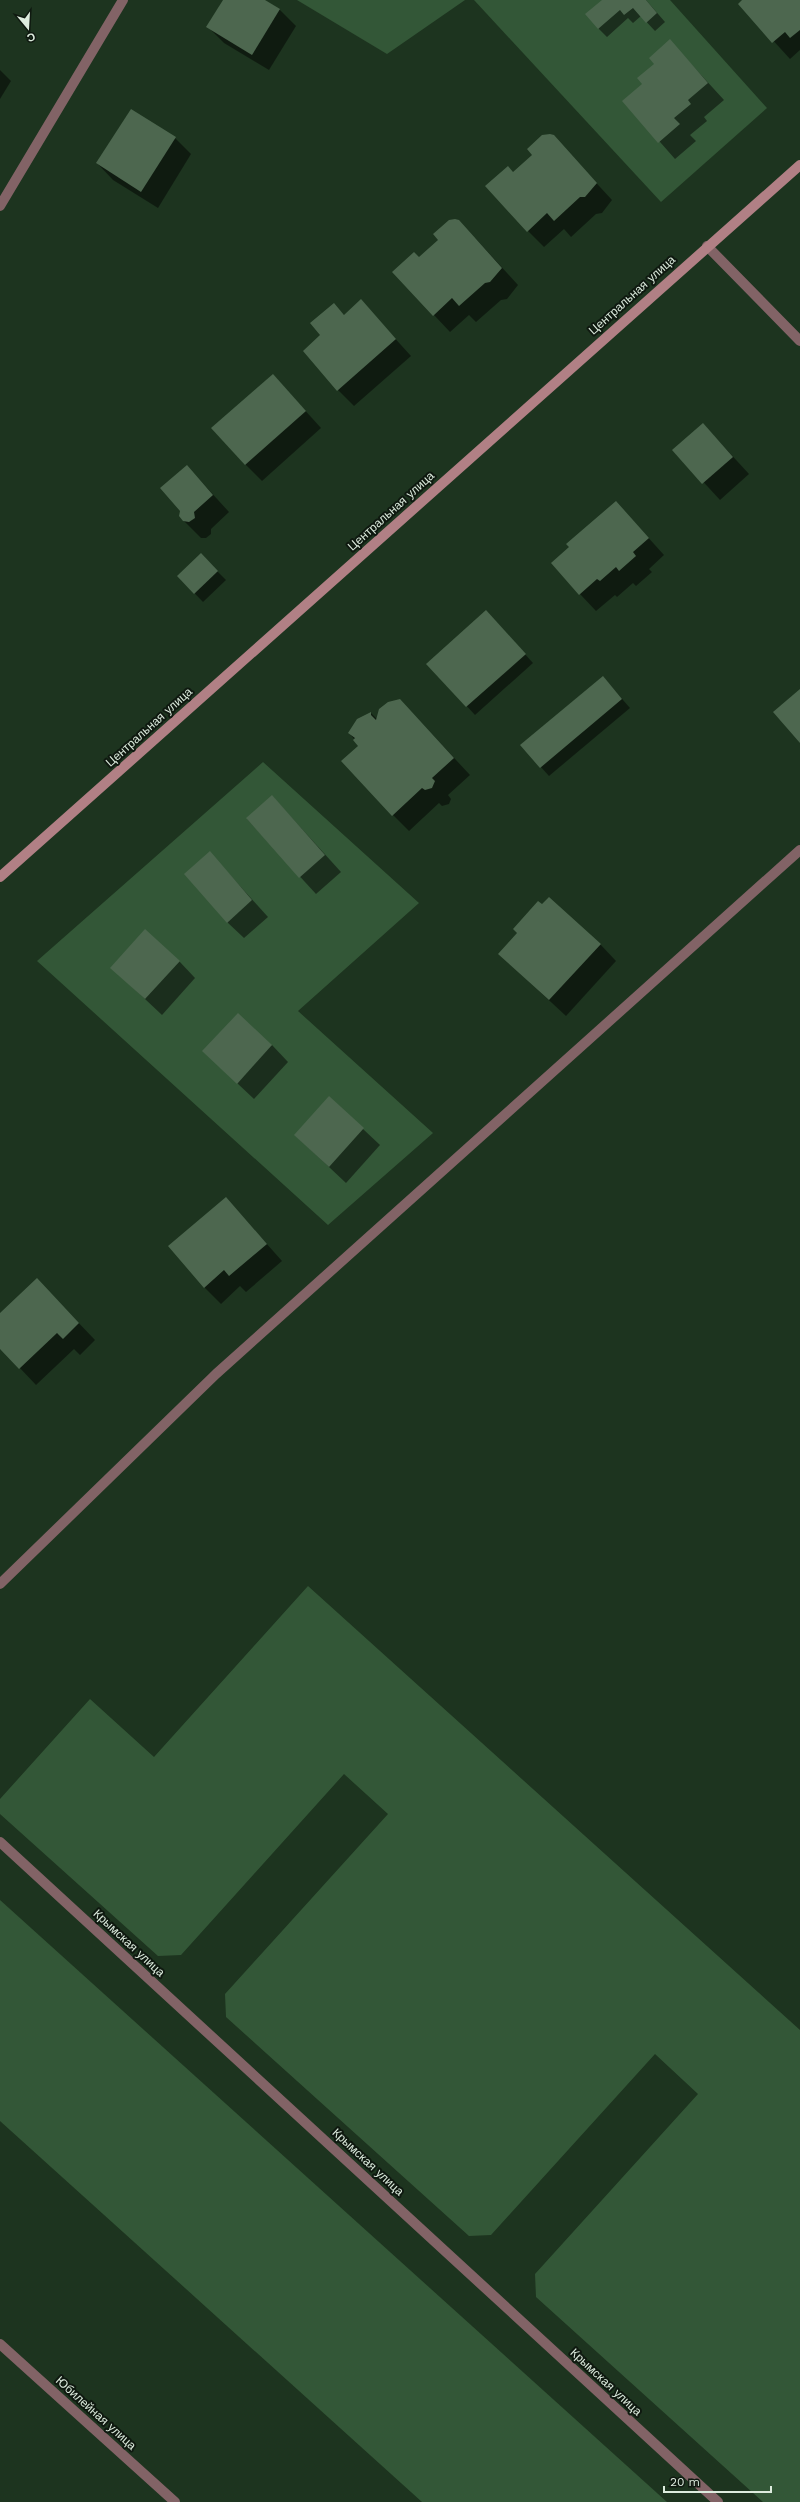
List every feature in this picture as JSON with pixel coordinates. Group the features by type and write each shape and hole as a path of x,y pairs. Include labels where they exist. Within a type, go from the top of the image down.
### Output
{"main road":[{"name":"Центральная улица","path":"0,878 707,246 800,165"}],"street":[{"path":"0,206 122,0"},
{"path":"707,246 800,341"},
{"path":"0,1584 216,1374 800,850"},
{"name":"Крымская улица","path":"0,1842 718,2502"},
{"name":"Юбилейная улица","path":"0,2344 175,2502"}],"green space":[{"path":"297,0 465,0 387,54"},
{"path":"474,0 670,0 767,108 661,202"},
{"path":"263,762 419,903 298,1011 433,1133 328,1225 37,961"},
{"path":"308,1586 800,2030 800,2502 763,2502 536,2297 535,2274 698,2094 655,2054 491,2235 469,2236 226,2017 225,1994 388,1814 344,1774 181,1955 158,1956 0,1814 0,1799 90,1699 154,1757"},
{"path":"0,1900 667,2502 422,2502 0,2121"}],"building":[{"path":"223,0 265,0 280,9 252,55 206,27"},
{"path":"602,0 646,0 657,13 646,23 633,8 624,15 620,10 598,29 585,14"},
{"path":"742,0 800,0 800,30 790,38 785,32 772,43 738,4"},
{"path":"670,39 708,83 688,100 691,104 674,118 680,124 658,143 622,101 642,84 637,78 654,64 649,58"},
{"path":"131,109 176,137 141,192 96,163"},
{"path":"542,135 554,135 597,183 585,197 580,197 554,221 547,213 527,232 485,186 508,166 513,172 532,155 527,149"},
{"path":"449,220 459,220 502,268 490,282 485,283 459,306 452,298 433,316 392,272 414,252 419,257 438,240 433,234"},
{"path":"361,299 396,339 337,391 303,351 320,335 310,323 334,303 344,315"},
{"path":"273,374 306,411 245,465 211,428"},
{"path":"703,423 733,457 702,484 672,450"},
{"path":"187,465 213,495 194,512 195,518 189,522 183,521 179,516 180,511 160,488"},
{"path":"616,501 649,538 633,552 636,556 619,571 616,567 600,581 597,579 579,595 551,563 569,547 566,544"},
{"path":"201,553 218,571 194,594 177,576"},
{"path":"486,610 526,654 466,707 426,664"},
{"path":"603,676 622,699 540,768 520,745"},
{"path":"800,689 800,743 773,712"},
{"path":"400,699 454,758 432,778 435,781 432,788 425,790 422,788 392,816 341,761 358,746 353,740 355,738 348,733 357,719 371,712 371,715 376,720 379,709 388,702"},
{"path":"272,795 325,855 299,878 246,818"},
{"path":"210,851 252,900 227,923 184,874"},
{"path":"549,897 601,944 549,1000 498,954 517,933 513,929 538,901 542,904"},
{"path":"145,929 180,961 145,999 110,968"},
{"path":"238,1013 272,1045 237,1084 202,1051"},
{"path":"329,1096 364,1128 329,1167 294,1135"},
{"path":"226,1197 267,1244 229,1276 224,1270 204,1288 168,1246"},
{"path":"37,1278 79,1323 63,1339 57,1333 19,1369 0,1349 0,1313"}]}
